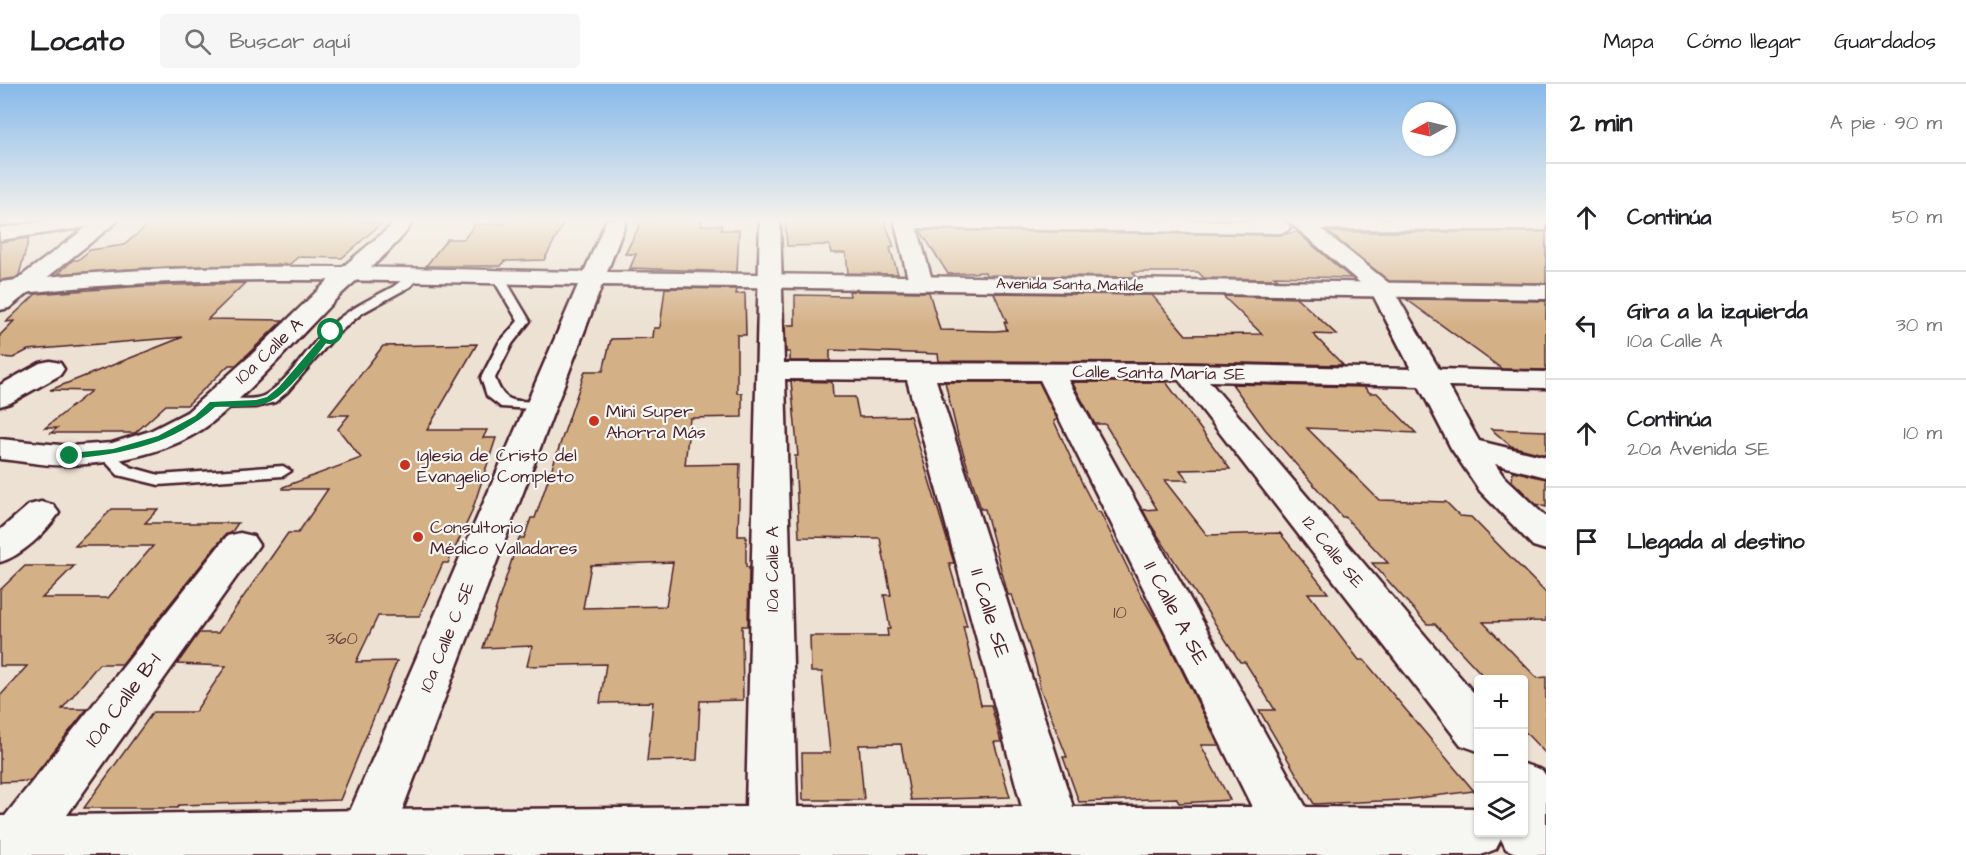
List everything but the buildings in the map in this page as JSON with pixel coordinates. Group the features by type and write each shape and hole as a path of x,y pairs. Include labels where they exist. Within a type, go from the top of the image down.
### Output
{"street":[{"path":"0,303 11,287 62,255"},
{"name":"10a Calle A","path":"0,449 70,456 114,452 161,438 198,418 261,361 370,255"},
{"name":"10a Calle C SE","path":"362,845 603,255"},
{"name":"10a Calle A","path":"771,255 772,843"},
{"path":"914,255 921,283"},
{"path":"1336,255 1382,289 1467,448 1492,484 1546,538"},
{"name":"Avenida Santa Matilde","path":"11,287 212,275 347,275 1546,292"},
{"path":"0,397 50,369"},
{"name":"Calle Santa María SE","path":"772,371 1187,372 1546,380"},
{"name":"11 Calle SE","path":"919,371 1059,843"},
{"name":"11 Calle A SE","path":"1050,372 1296,843"},
{"name":"12 Calle SE","path":"1187,372 1477,729"},
{"path":"1467,448 1546,467"},
{"path":"0,550 41,513"},
{"name":"10a Calle B-1","path":"8,846 240,545"},
{"path":"1528,791 1546,814"},
{"path":"8,846 1296,843 1474,832"},
{"path":"1528,832 1546,832"}],"lane":[{"path":"213,404 256,403 270,399 282,389 331,332 358,310 407,284 413,276"},
{"path":"506,278 502,284 507,295 516,304 524,321 506,343 488,378 494,396 506,405 541,407"},
{"path":"114,452 112,460 124,471 159,480 283,471"}],"place":[{"name":"Mini Super Ahorra Más","path":"594,421"},
{"name":"Iglesia de Cristo del Evangelio Completo","path":"405,465"},
{"name":"Consultorio Médico Valladares","path":"418,537"}],"route":[{"path":"70,456 114,452 161,438 198,418 213,404 256,403 270,399 282,389 331,332"}]}
